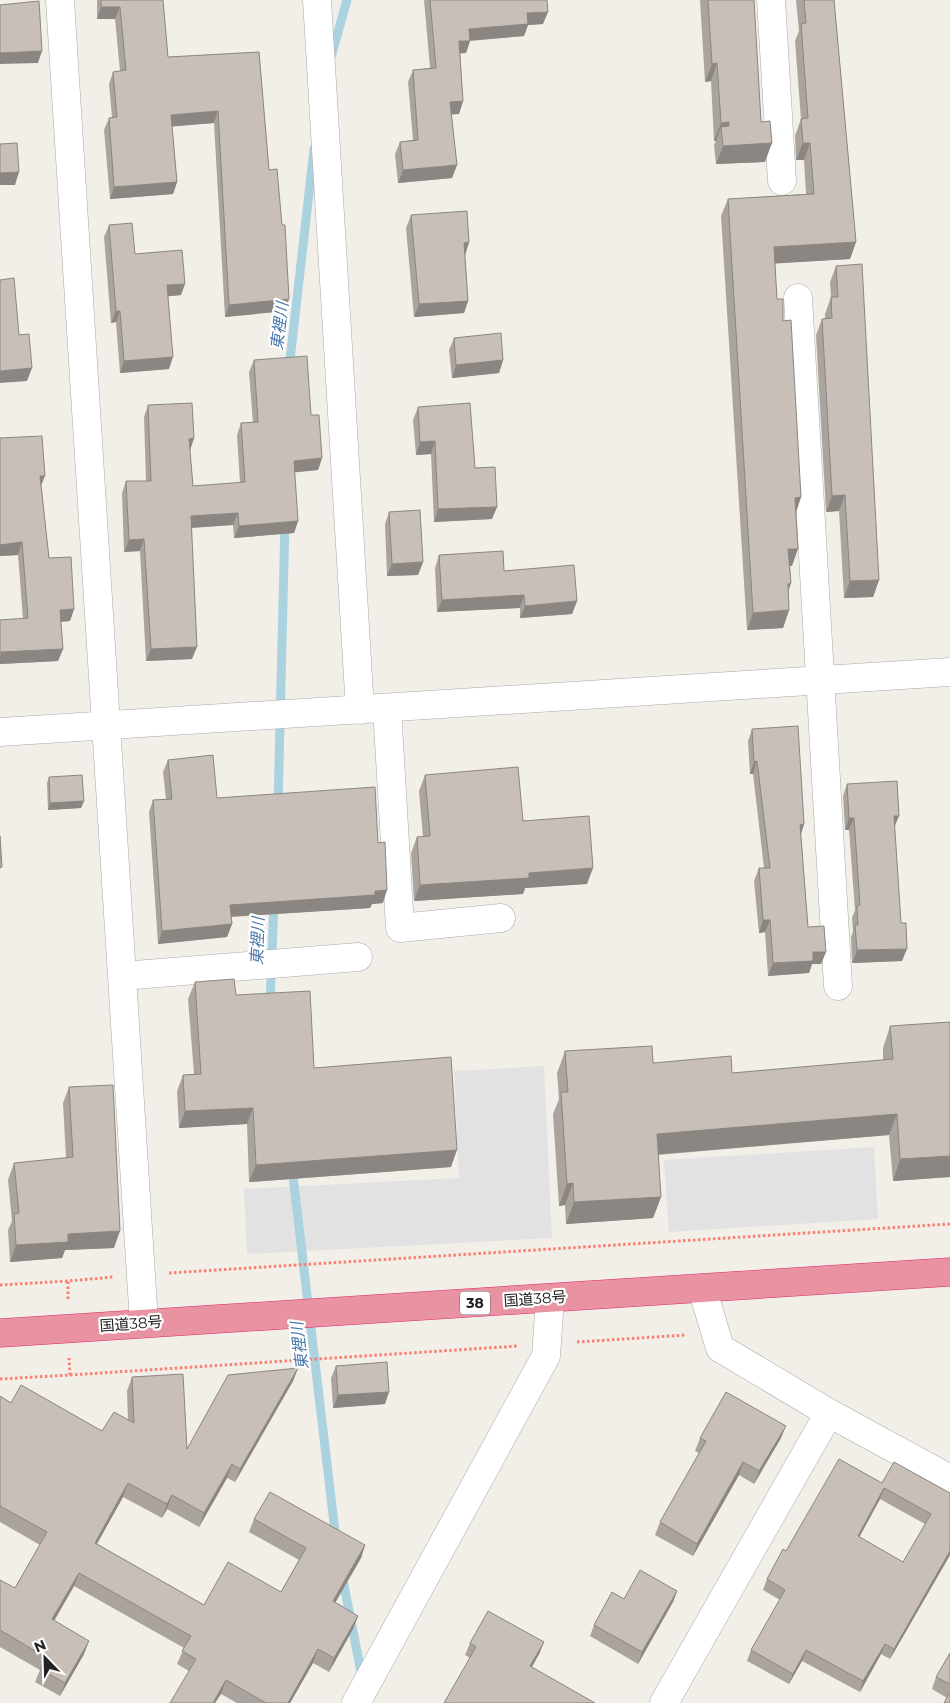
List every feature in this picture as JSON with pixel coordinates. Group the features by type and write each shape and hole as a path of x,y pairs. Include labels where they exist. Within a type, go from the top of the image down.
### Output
{"highway":[{"name":"国道38号","path":"0,1333 950,1272"}],"street":[{"path":"60,0 144,1323"},
{"path":"316,0 360,710"},
{"path":"771,0 782,181"},
{"path":"798,298 838,986"},
{"path":"0,732 950,672"},
{"path":"387,708 400,928 501,918"},
{"path":"122,976 358,957"},
{"path":"702,1288 720,1348 829,1413 950,1479"},
{"path":"356,1703 546,1356 550,1299"},
{"path":"664,1703 829,1413"}],"path":[{"path":"0,1285 950,1224"},
{"path":"68,1281 70,1375"},
{"path":"0,1379 716,1333"}],"shaded area":[{"path":"544,1066 552,1238 247,1254 244,1189 459,1178 454,1071"},
{"path":"874,1147 878,1219 669,1232 664,1160"}],"building":[{"path":"101,0 163,0 168,57 259,52 269,170 277,169 282,225 285,225 289,299 229,305 218,111 171,115 177,182 114,187 109,118 117,117 113,72 126,70 120,7 101,7"},
{"path":"430,0 547,0 548,12 527,13 528,24 469,29 470,41 459,41 463,101 450,102 457,165 403,170 400,142 418,140 413,70 436,68"},
{"path":"708,0 754,0 761,122 770,121 772,143 723,146 721,127 729,126 729,122 721,123 717,63 712,64"},
{"path":"804,0 834,0 856,242 774,247 777,299 783,299 783,321 791,320 801,497 795,498 798,549 788,549 791,583 788,584 789,610 753,613 728,199 814,194 810,143 803,143 801,119 808,118 801,24 806,23"},
{"path":"39,1 42,51 0,53 0,5"},
{"path":"17,143 19,172 0,173 0,144"},
{"path":"467,211 469,242 464,243 468,301 419,304 411,215"},
{"path":"132,223 135,254 182,250 185,284 167,285 173,357 124,361 120,311 116,311 109,225"},
{"path":"862,264 879,580 850,581 845,495 832,496 822,319 832,318 831,297 838,297 836,266"},
{"path":"14,278 19,335 29,334 32,368 0,371 0,280"},
{"path":"501,333 503,360 456,365 454,338"},
{"path":"307,356 311,415 319,415 322,458 294,461 298,521 239,526 238,513 191,516 197,647 151,649 144,539 129,540 126,481 151,481 148,405 192,403 194,438 189,439 193,486 245,482 241,423 258,422 254,360"},
{"path":"470,403 475,468 495,467 497,507 438,509 435,441 420,442 418,407"},
{"path":"42,436 45,476 40,476 49,558 71,557 74,609 60,610 63,649 1,652 0,656 0,620 28,618 22,542 0,545 0,438"},
{"path":"420,510 423,562 392,564 389,512"},
{"path":"503,551 504,571 574,565 577,601 525,606 524,595 442,600 439,555"},
{"path":"798,726 804,824 800,825 808,927 824,926 826,952 813,952 813,961 773,963 770,920 763,920 759,868 770,868 757,761 754,762 752,729"},
{"path":"213,755 217,798 375,787 378,843 385,842 387,890 375,891 375,895 230,905 232,924 162,931 153,800 172,799 168,760"},
{"path":"518,767 523,821 589,816 593,868 529,873 529,878 420,885 417,837 430,836 425,775"},
{"path":"82,775 84,801 50,803 49,777"},
{"path":"897,781 899,816 894,816 901,923 906,923 907,949 857,950 855,925 858,925 857,906 860,905 854,818 849,818 847,784"},
{"path":"0,836 2,867 0,868"},
{"path":"234,979 236,995 310,991 314,1068 451,1057 457,1150 256,1165 253,1108 185,1111 183,1075 201,1074 195,982"},
{"path":"950,1022 950,1156 900,1159 897,1114 657,1134 661,1197 574,1202 573,1183 567,1184 561,1092 568,1092 565,1051 652,1046 653,1063 731,1056 732,1073 893,1059 890,1026"},
{"path":"113,1085 120,1231 68,1234 68,1242 16,1245 14,1214 19,1213 14,1163 73,1157 69,1087"},
{"path":"387,1362 389,1392 338,1395 336,1366"},
{"path":"298,1368 240,1469 232,1464 204,1513 172,1495 167,1504 128,1483 95,1543 204,1605 228,1562 281,1592 306,1548 254,1519 270,1492 365,1545 333,1601 358,1616 334,1658 318,1649 288,1703 266,1703 226,1680 213,1703 170,1703 196,1659 182,1651 191,1636 79,1573 52,1619 89,1641 65,1683 40,1669 47,1658 0,1630 0,1580 15,1588 47,1532 0,1506 0,1396 11,1403 21,1385 102,1431 114,1412 134,1423 132,1377 183,1374 187,1449 228,1375"},
{"path":"726,1392 786,1426 759,1471 743,1462 697,1544 660,1522 706,1441 700,1438"},
{"path":"839,1459 882,1483 894,1462 950,1493 950,1551 894,1649 885,1644 863,1681 806,1650 793,1674 751,1650 785,1590 767,1579 783,1549 786,1551","holes":["884,1488 931,1514 903,1562 858,1536"]},
{"path":"640,1570 677,1591 642,1652 594,1625 612,1592 624,1599"},
{"path":"488,1611 544,1642 530,1666 595,1703 444,1703 476,1647 470,1643"},
{"path":"950,1653 950,1684 936,1677"},
{"path":"950,1692 950,1703 944,1703"}],"waterway":[{"name":"東裡川","path":"331,57 347,0"},
{"name":"東裡川","path":"289,369 314,149"},
{"name":"東裡川","path":"278,804 285,522"},
{"name":"東裡川","path":"270,1004 274,902"},
{"name":"東裡川","path":"292,1168 336,1540"},
{"name":"東裡川","path":"342,1575 362,1677"}]}
